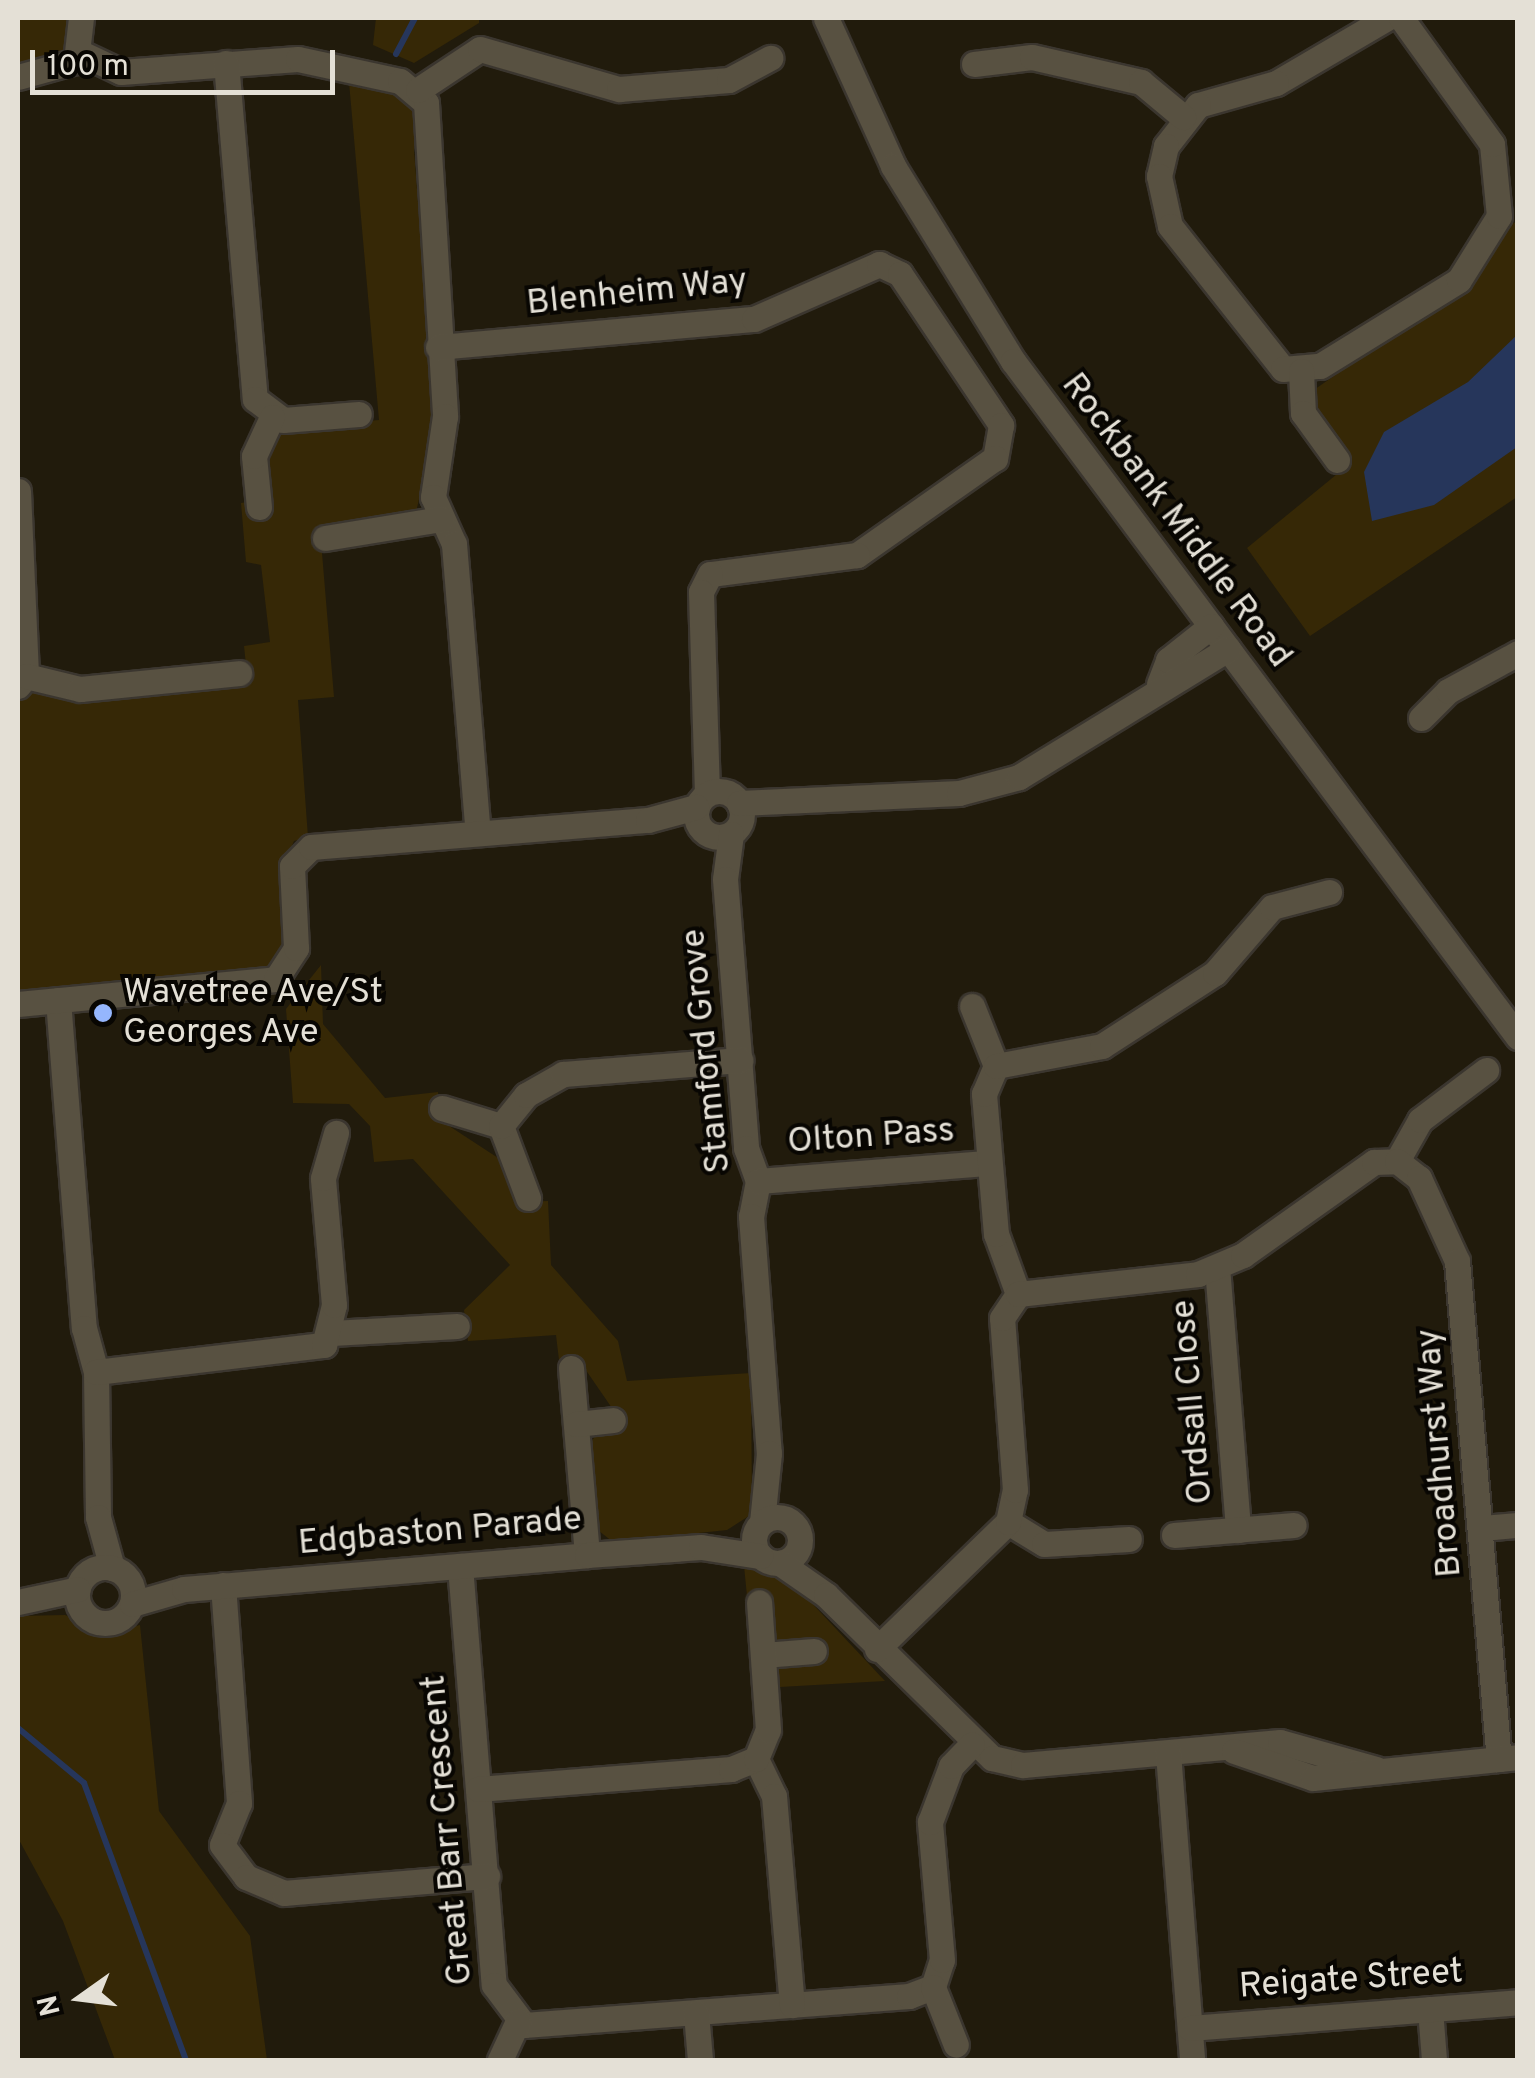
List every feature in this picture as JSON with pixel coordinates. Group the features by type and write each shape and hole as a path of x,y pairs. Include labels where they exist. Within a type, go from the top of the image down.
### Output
{"street":[{"path":"18,78 62,70 81,53 81,18"},
{"name":"Rockbank Middle Road","path":"826,18 955,275 1518,1037"},
{"path":"1300,371 1259,350 1170,226 1159,176 1183,116 1313,65 1386,18"},
{"path":"1300,371 1459,280 1499,216 1492,144 1401,18"},
{"path":"81,53 122,72 298,60 418,90 480,50 619,89 729,80 770,58"},
{"path":"974,64 1032,57 1140,82 1183,116"},
{"path":"226,63 252,386 272,417"},
{"path":"418,90 430,114 424,156 445,438 434,497 454,544 478,832"},
{"name":"Blenheim Way","path":"438,347 754,320 869,264 900,274 1001,424 1000,453 856,555 710,574 702,592 719,814"},
{"path":"1300,371 1303,413 1337,460"},
{"path":"272,417 360,414"},
{"path":"259,507 254,456 272,417"},
{"path":"18,490 22,681 80,688 239,673"},
{"path":"325,538 442,519"},
{"path":"1158,684 1168,660 1211,626"},
{"path":"18,1004 276,980 294,958 290,880 301,854 478,832 959,793 1018,776 1158,684 1178,682 1228,649"},
{"path":"1420,718 1448,691 1518,652"},
{"name":"Stamford Grove","path":"719,814 746,1148 758,1181 751,1216 769,1453 768,1524"},
{"path":"996,1066 1102,1046 1214,973 1272,906 1328,892"},
{"path":"58,1000 84,1328 96,1372 103,1587"},
{"path":"972,1006 996,1066 984,1094 989,1163 999,1255 1018,1294"},
{"path":"500,1126 526,1095 563,1074 740,1060"},
{"path":"877,1648 1008,1522 1015,1490 1002,1318 1018,1294 1217,1267 1360,1170 1396,1161 1420,1120 1486,1070"},
{"path":"442,1108 500,1126"},
{"path":"500,1126 528,1198"},
{"path":"332,1332 323,1178 336,1133"},
{"name":"Broadhurst Way","path":"1396,1161 1420,1178 1457,1261 1508,1758"},
{"name":"Olton Pass","path":"758,1181 989,1163"},
{"name":"Ordsall Close","path":"1217,1267 1238,1530"},
{"path":"96,1372 306,1353 332,1332 457,1326"},
{"path":"571,1368 587,1556"},
{"path":"576,1424 614,1420"},
{"path":"1008,1522 1044,1544 1129,1538"},
{"path":"768,1524 770,1560 800,1546"},
{"name":"Edgbaston Parade","path":"23,1601 103,1587 184,1589 701,1547 768,1524 800,1546 826,1595"},
{"name":"Ordsall Close","path":"1174,1535 1294,1525"},
{"path":"1482,1528 1518,1525"},
{"name":"Edgbaston Parade","path":"701,1547 770,1560 826,1595 972,1744 1023,1765 1296,1743 1376,1769 1508,1758"},
{"name":"Great Barr Crescent","path":"460,1566 494,1985 518,2022 792,2005 933,1987"},
{"path":"223,1585 239,1803 222,1845 246,1877 284,1892 486,1876"},
{"path":"478,1789 731,1769 756,1759 768,1730 758,1602"},
{"path":"762,1654 814,1651"},
{"path":"956,2045 933,1987 942,1960 930,1822 951,1766 972,1744"},
{"path":"1168,1753 1192,2060"},
{"path":"756,1759 774,1796 792,2005"},
{"name":"Reigate Street","path":"1190,2028 1518,2002"},
{"path":"1430,2009 1434,2060"},
{"path":"696,2013 700,2060"},
{"path":"500,2060 518,2022"}],"shaded area":[{"path":"18,18 68,18 71,50 18,66"},
{"path":"376,18 479,18 479,23 414,63 373,45"},
{"path":"349,82 392,90 420,115 414,150 435,427 415,517 320,529 334,697 298,700 308,837 294,841 281,871 285,942 267,968 18,992 18,699 35,690 75,702 248,684 244,646 270,642 261,565 246,562 241,503 271,498 268,451 279,429 379,420"},
{"path":"1509,222 1517,223 1517,497 1310,636 1247,548 1348,465 1308,394 1468,283"},
{"path":"321,965 323,1024 385,1098 438,1092 440,1120 515,1169 516,1202 548,1201 551,1265 618,1341 627,1381 751,1373 752,1514 727,1530 613,1542 594,1527 588,1446 614,1411 583,1366 560,1368 556,1335 468,1341 464,1310 510,1265 413,1159 374,1162 370,1126 349,1104 293,1103 286,1009"},
{"path":"744,1566 792,1582 885,1681 780,1687 773,1603 747,1596"},
{"path":"65,1615 105,1633 140,1625 159,1811 250,1936 267,2060 115,2060 63,1921 18,1838 18,1616"}],"water":[{"path":"1517,335 1517,447 1434,505 1372,521 1364,472 1384,432 1468,382"}],"waterway":[{"path":"396,54 415,18"},
{"path":"18,1728 84,1783 186,2060"}],"place":[{"name":"Wavetree Ave/St Georges Ave","path":"103,1013"}]}
